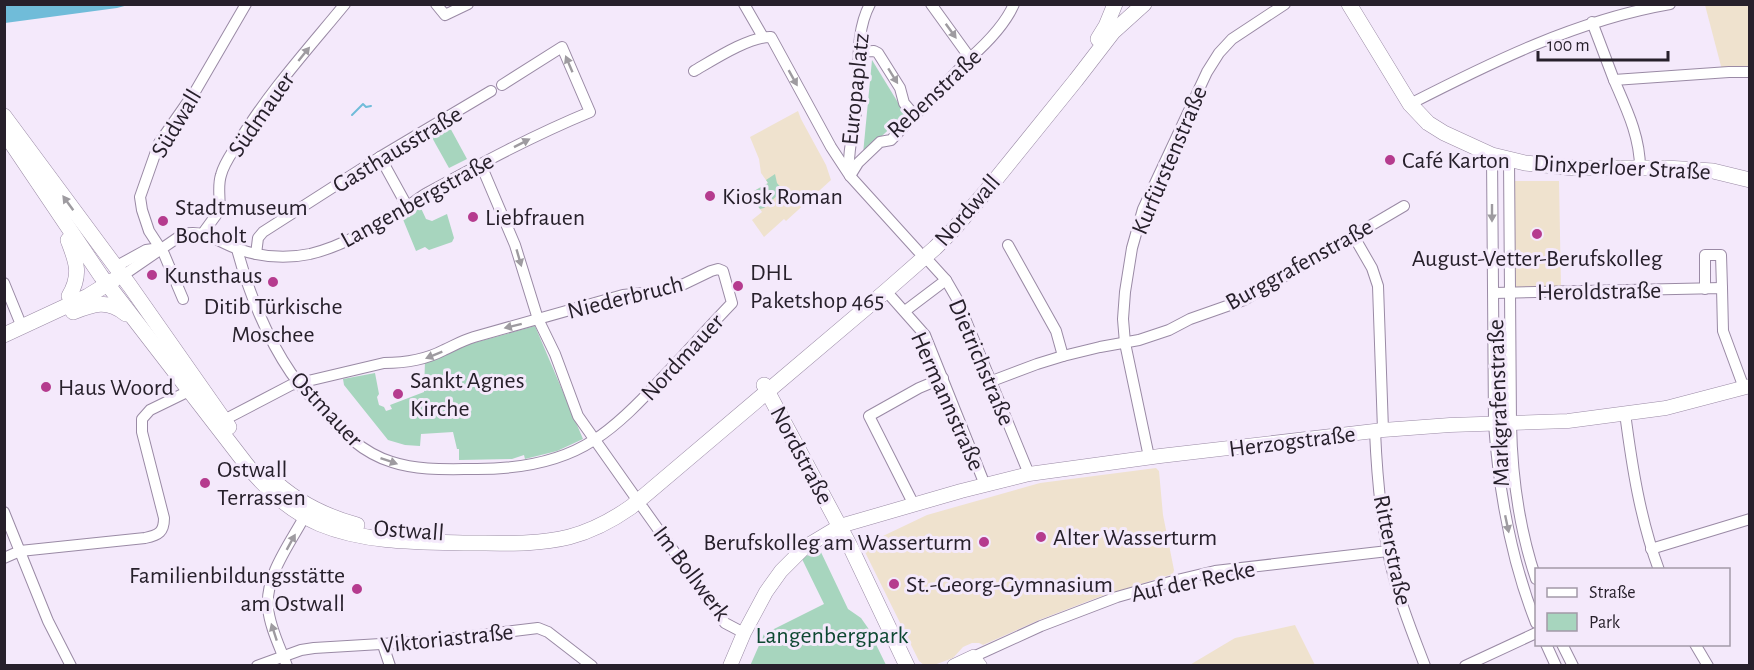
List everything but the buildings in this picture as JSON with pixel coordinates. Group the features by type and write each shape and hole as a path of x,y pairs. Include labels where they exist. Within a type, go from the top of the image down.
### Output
{"main road":[{"name":"Nordwall","path":"766,388 886,291 921,254 1089,51 1106,26 1115,4"},
{"path":"1126,4 1131,7 1143,5"},
{"name":"Dinxperloer Straße","path":"1349,4 1410,104 1428,123 1444,133 1492,155 1525,163 1574,168 1713,171 1749,180"},
{"name":"Nordwall","path":"766,388 921,254 953,230 1113,32 1143,5"},
{"path":"4,116 111,276"},
{"path":"4,132 58,214 78,270 69,296"},
{"path":"58,214 77,231 111,276"},
{"path":"29,324 69,296 111,276"},
{"path":"4,335 88,296 111,276"},
{"name":"Ostwall","path":"111,276 135,321 261,482 280,500 307,511"},
{"name":"Ostwall","path":"111,276 179,357 263,471 307,511 333,529 372,537 417,541 512,543 554,540 588,531 615,518 638,501 766,388"},
{"name":"Ostwall","path":"29,324 100,304 119,308 135,321"},
{"name":"Nordstraße","path":"766,388 840,526 907,666"}],"street":[{"name":"Südwall","path":"183,299 160,248 149,231 140,197 159,143 196,90 246,4"},
{"name":"Südmauer","path":"203,233 219,211 220,177 244,132 281,82 345,4"},
{"path":"436,4 445,15 468,4"},
{"name":"Dietrichstraße","path":"744,4 767,37 850,176 945,280 962,308 1029,474"},
{"name":"Europaplatz","path":"850,176 848,158 857,107 860,29 870,4"},
{"path":"931,4 970,58"},
{"name":"Rebenstraße","path":"850,176 863,157 880,142 891,140 991,38 1011,12 1014,4"},
{"name":"Kurfürstenstraße","path":"1149,457 1125,343 1123,319 1132,248 1143,209 1207,72 1219,53 1232,39 1285,4"},
{"path":"1410,104 1542,41 1592,22 1670,4"},
{"path":"1592,22 1632,122 1640,152 1640,168"},
{"path":"694,71 723,54 767,37"},
{"name":"Langenbergstraße","path":"203,233 237,249 256,254 285,257 311,254 349,240 424,195 527,140 590,112 562,47 502,85"},
{"path":"860,52 878,53 900,88 904,103 915,116"},
{"path":"1614,80 1749,72"},
{"name":"Gasthausstraße","path":"256,254 258,238 263,232 380,157 491,91"},
{"name":"Markgrafenstraße","path":"1492,155 1494,424 1497,464 1505,517 1520,576 1535,620"},
{"path":"380,157 407,206"},
{"name":"Markgrafenstraße","path":"1509,159 1511,424 1518,504 1524,538 1535,576"},
{"name":"Im Bollwerk","path":"481,165 515,245 538,320 555,354 578,416 725,623 744,633"},
{"name":"Burggrafenstraße","path":"992,381 1063,356 1139,340 1244,300 1404,206"},
{"path":"111,276 146,250 160,248 183,234 203,233"},
{"name":"Ritterstraße","path":"1353,235 1372,268 1378,286 1381,498 1388,551 1402,603 1425,666"},
{"path":"1008,245 1056,331 1063,356"},
{"name":"Ostmauer","path":"237,249 268,333 298,382 338,428 377,456 407,466 432,468 486,469 529,466 569,454 595,440"},
{"path":"1493,250 1509,249"},
{"path":"1705,289 1705,255 1721,255 1723,331 1747,387"},
{"name":"Nordmauer","path":"595,440 645,396 732,303 723,271 718,269 711,271"},
{"name":"Niederbruch","path":"224,420 298,382 384,363 424,359 458,342 623,295 663,291 711,271"},
{"path":"905,311 945,280"},
{"path":"4,283 29,324"},
{"name":"Heroldstraße","path":"1494,293 1722,288"},
{"name":"Hermannstraße","path":"886,291 925,335 985,485"},
{"path":"914,505 869,416 919,388 943,378"},
{"name":"Herzogstraße","path":"730,666 744,633 766,592 781,571 805,547 840,526 985,485 1029,474 1149,457 1379,430 1568,421 1625,414 1666,408 1747,387"},
{"path":"4,558 20,551 145,538 159,534 164,527 164,518 142,432 142,419 150,410 189,391"},
{"path":"1625,414 1639,504 1658,568"},
{"path":"285,661 272,628 268,606 271,582 307,511"},
{"path":"4,512 48,621 71,666"},
{"path":"1651,549 1749,519"},
{"name":"Auf der Recke","path":"977,661 1041,626 1117,597 1177,580 1215,571 1388,551"},
{"name":"Viktoriastraße","path":"257,666 285,661 301,650 314,648 431,642 538,628 548,632 592,666"},
{"path":"1465,666 1535,633"},
{"path":"383,645 390,666"},
{"path":"1546,646 1556,666"},
{"path":"1563,646 1573,666"},
{"path":"1696,646 1708,666"},
{"path":"954,666 977,661"}],"shaded area":[{"path":"1705,5 1749,5 1749,70 1722,70"},
{"path":"798,111 826,165 831,180 786,221 784,219 764,237 752,220 762,212 752,198 754,191 768,183 761,173 759,159 750,137"},
{"name":"August-Vetter-Berufskolleg","path":"1514,181 1559,181 1561,287 1515,287"},
{"path":"1156,468 1159,471 1163,515 1173,574 1099,597 983,645 972,643 963,647 953,658 934,665 924,665 919,661 862,546 927,515 1040,483"},
{"path":"1295,625 1315,665 1188,666 1235,638"}],"green space":[{"path":"872,60 905,114 863,154"},
{"path":"448,124 467,159 449,168 430,134"},
{"path":"775,174 777,183 783,190 760,209 752,198 754,191 768,183 766,180"},
{"path":"420,206 426,219 432,221 447,214 454,238 452,242 429,250 425,247 416,251 402,217"},
{"path":"535,326 583,439 557,451 525,459 524,455 512,459 459,460 459,449 457,449 453,432 421,434 420,446 388,440 344,385 343,379 375,373 379,405 386,411 392,409 390,405 424,392 425,361 455,348"},
{"name":"Langenbergpark","path":"819,548 848,609 861,618 868,628 886,665 750,666 764,634 824,604 802,559"}],"water":[{"path":"5,4 128,5 5,23"}],"waterway":[{"path":"352,115 363,104 366,107 371,106"}],"place":[{"name":"Café Karton","path":"1390,160"},
{"name":"Kiosk Roman","path":"710,196"},
{"name":"Liebfrauen","path":"473,217"},
{"name":"Stadtmuseum Bocholt","path":"163,221"},
{"name":"August-Vetter-Berufskolleg","path":"1537,234"},
{"name":"Kunsthaus","path":"152,275"},
{"name":"Ditib Türkische Moschee","path":"273,282"},
{"name":"DHL Paketshop 465","path":"738,286"},
{"name":"Haus Woord","path":"46,387"},
{"name":"Sankt Agnes Kirche","path":"398,394"},
{"name":"Ostwall Terrassen","path":"205,483"},
{"name":"Alter Wasserturm","path":"1041,537"},
{"name":"Berufskolleg am Wasserturm","path":"984,542"},
{"name":"St.-Georg-Gymnasium","path":"894,584"},
{"name":"Familienbildungsstätte am Ostwall","path":"357,589"}]}
